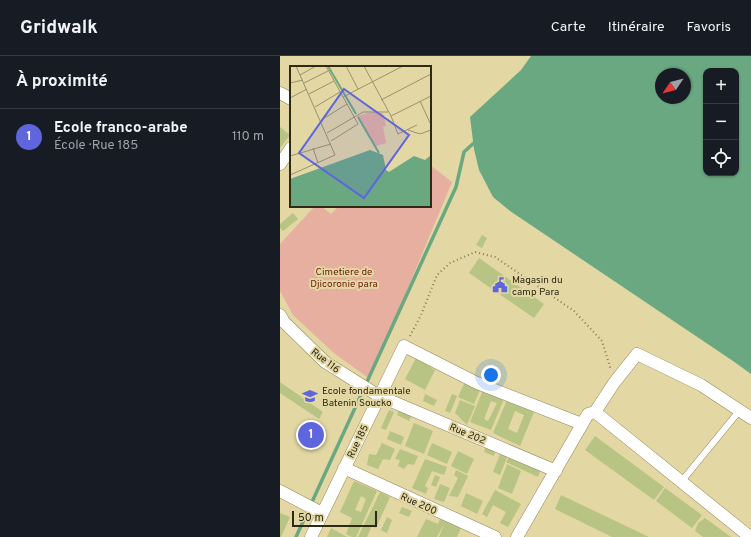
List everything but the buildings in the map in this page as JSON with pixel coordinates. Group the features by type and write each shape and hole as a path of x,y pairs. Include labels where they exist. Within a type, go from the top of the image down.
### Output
{"street":[{"path":"280,93 290,98"},
{"path":"280,164 290,149"},
{"name":"Rue 116","path":"280,315 284,322 325,362 380,396"},
{"path":"404,346 477,383 582,424"},
{"name":"Rue 185","path":"310,537 404,346"},
{"path":"517,537 588,414 595,412 614,382 637,354 701,385 751,418"},
{"name":"Rue 202","path":"380,396 556,470"},
{"path":"595,412 750,537"},
{"name":"Rue 200","path":"344,468 495,537"},
{"path":"280,491 322,513"}],"lane":[{"path":"681,482 740,410"}],"path":[{"path":"404,346 421,314 437,275 450,263 475,252 495,257 574,311 602,341 614,382"}],"green space":[{"name":"Cimetiere de Djicoronie para","path":"431,166 452,182 370,379 335,354 293,315 280,291 280,244 314,207 322,207 331,214 338,207 431,207"}],"shaded area":[{"path":"531,56 751,56 751,374 510,211 493,197 479,170 474,149 470,117 521,70"}],"waterway":[{"path":"296,537 456,187 464,152 476,141"}],"place":[{"name":"Magasin du camp Para","path":"500,285"},
{"name":"Ecole fondamentale Batenin Soucko","path":"310,396"},
{"name":"Ecole franco-arabe","path":"311,435"}]}
